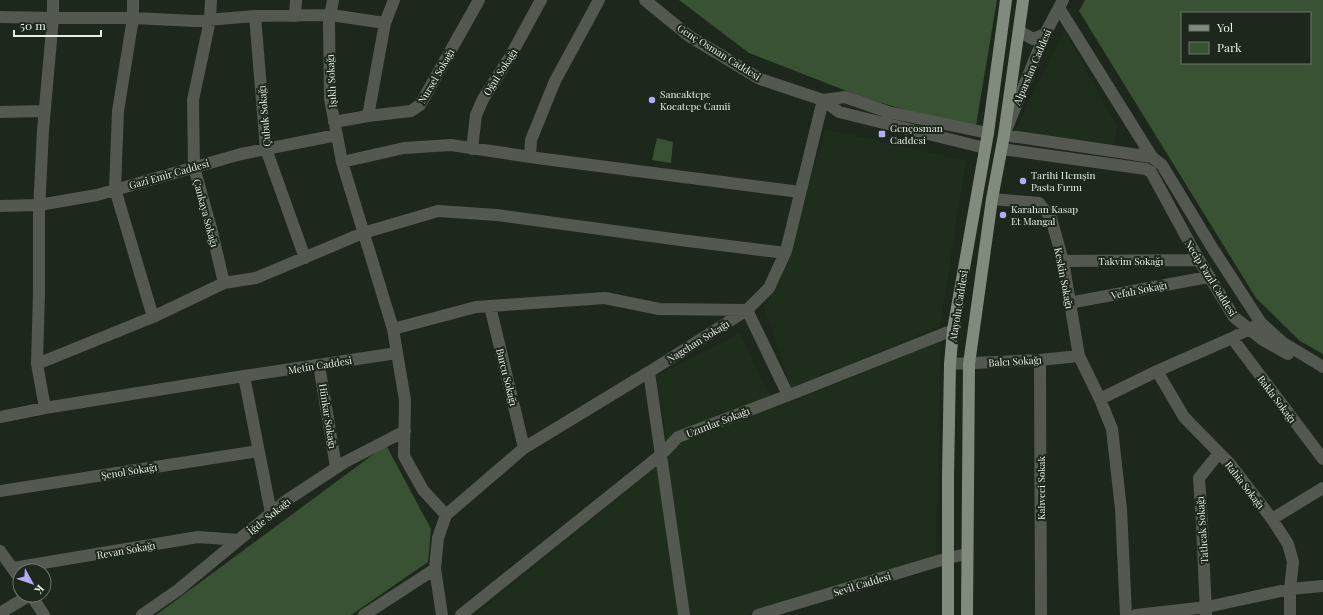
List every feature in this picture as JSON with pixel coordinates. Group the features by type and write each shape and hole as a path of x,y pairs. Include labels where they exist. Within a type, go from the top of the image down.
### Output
{"main road":[{"name":"Atayolu Caddesi","path":"948,615 950,364 952,330 988,133 1006,0"},
{"name":"Atayolu Caddesi","path":"967,615 969,364 992,199 1002,149 1023,0"},
{"path":"988,133 1004,135"},
{"path":"985,148 1002,149"}],"street":[{"path":"0,417 45,408 37,364 39,205 53,18 53,0"},
{"path":"133,0 133,18 118,111 115,190 153,317"},
{"name":"Çankaya Sokağı","path":"211,0 210,20 193,100 194,167 224,283"},
{"path":"296,0 296,16"},
{"name":"Işıklı Sokağı","path":"334,0 329,22 330,99 342,162 393,329 405,400 404,456 423,490 446,515"},
{"path":"368,116 385,23 394,0"},
{"name":"Nursel Sokağı","path":"334,122 411,111 420,105 479,0"},
{"name":"Oğul Sokağı","path":"472,149 476,115 483,99 510,57 541,0"},
{"path":"530,157 531,140 555,81 599,0"},
{"name":"Genç Osman Caddesi","path":"648,1 689,36 760,79 823,100 839,112 985,148"},
{"name":"Alparslan Caddesi","path":"1004,135 1045,34 1061,4"},
{"name":"Necip Fazıl Caddesi","path":"1061,4 1152,157 1162,164 1260,323 1282,342 1323,367"},
{"path":"0,17 210,20 255,16 330,15 385,23"},
{"name":"Çubuk Sokağı","path":"255,16 266,149 304,258"},
{"path":"1019,32 1033,39 1045,34"},
{"name":"Genç Osman Caddesi","path":"823,100 845,97 888,112 988,133"},
{"name":"Nagehan Sokağı","path":"446,515 524,448 747,310 769,288 785,252 823,100"},
{"path":"0,112 45,111"},
{"name":"Gazi Emir Caddesi","path":"0,206 39,205 97,195 241,154 337,135"},
{"path":"1002,149 1146,169 1152,157 1004,135"},
{"path":"342,162 404,148 451,145 530,157 800,192"},
{"name":"Necip Fazıl Caddesi","path":"1146,169 1151,172 1208,276 1234,317 1263,340 1323,375"},
{"name":"Keskin Sokağı","path":"992,199 1039,203 1050,218 1063,261 1079,356 1100,399 1112,429 1121,509 1126,615"},
{"path":"37,364 153,317 224,283 256,278 363,233 438,211 497,215 680,240 785,252"},
{"name":"Takvim Sokağı","path":"1063,261 1199,260"},
{"name":"Vefalı Sokağı","path":"1069,303 1208,276"},
{"path":"393,329 476,307 605,298 659,309 747,310 788,395"},
{"name":"Burcu Sokağı","path":"490,306 524,448"},
{"path":"1100,399 1157,371 1232,338 1260,323"},
{"name":"Uzunlar Sokağı","path":"461,615 662,454 678,437 952,330"},
{"name":"Bakla Sokağı","path":"1232,338 1323,459"},
{"name":"Metin Caddesi","path":"45,408 397,353"},
{"name":"Balcı Sokağı","path":"950,364 1040,360 1079,356"},
{"name":"Kahveci Sokak","path":"1040,360 1042,615"},
{"name":"Hünkar Sokağı","path":"319,365 336,467"},
{"name":"Rabia Sokağı","path":"1157,371 1184,417 1230,464 1272,519 1288,544 1293,562 1290,589 1290,615"},
{"path":"649,372 684,615"},
{"path":"244,376 271,514"},
{"name":"İğde Sokağı","path":"142,615 178,590 287,500 336,467 405,431"},
{"name":"Şenol Sokağı","path":"0,491 258,451"},
{"name":"Tatlıcak Sokağı","path":"1206,611 1199,478 1219,453"},
{"path":"1272,519 1323,488"},
{"path":"442,615 435,569 438,538 446,515"},
{"name":"Revan Sokağı","path":"52,567 198,538 239,540"},
{"path":"0,551 12,567"},
{"name":"Sevil Caddesi","path":"758,615 948,558 967,554"},
{"path":"364,615 435,569"},
{"path":"1136,615 1206,611 1290,589 1323,586"},
{"path":"0,613 17,603"},
{"path":"36,603 44,615"}],"shaded area":[{"path":"1064,30 1117,126 1113,146 1014,132"},
{"path":"825,129 966,161 940,326 791,388 764,306 780,282"},
{"path":"740,333 776,408 941,341 936,556 744,615 474,615 670,456 656,376"}],"green space":[{"path":"679,0 997,0 975,131 862,97 749,53"},
{"path":"1085,0 1323,0 1323,354 1300,341 1256,298 1079,11"},
{"path":"657,138 673,142 671,163 652,160"},
{"path":"386,445 431,529 428,562 351,615 156,615"}],"place":[{"name":"Sancaktepe Kocatepe Camii","path":"652,100"},
{"name":"Gençosman Caddesi","path":"882,134"},
{"name":"Tarihi Hemşin Pasta Fırını","path":"1023,181"},
{"name":"Karahan Kasap Et Mangal","path":"1003,215"}]}
